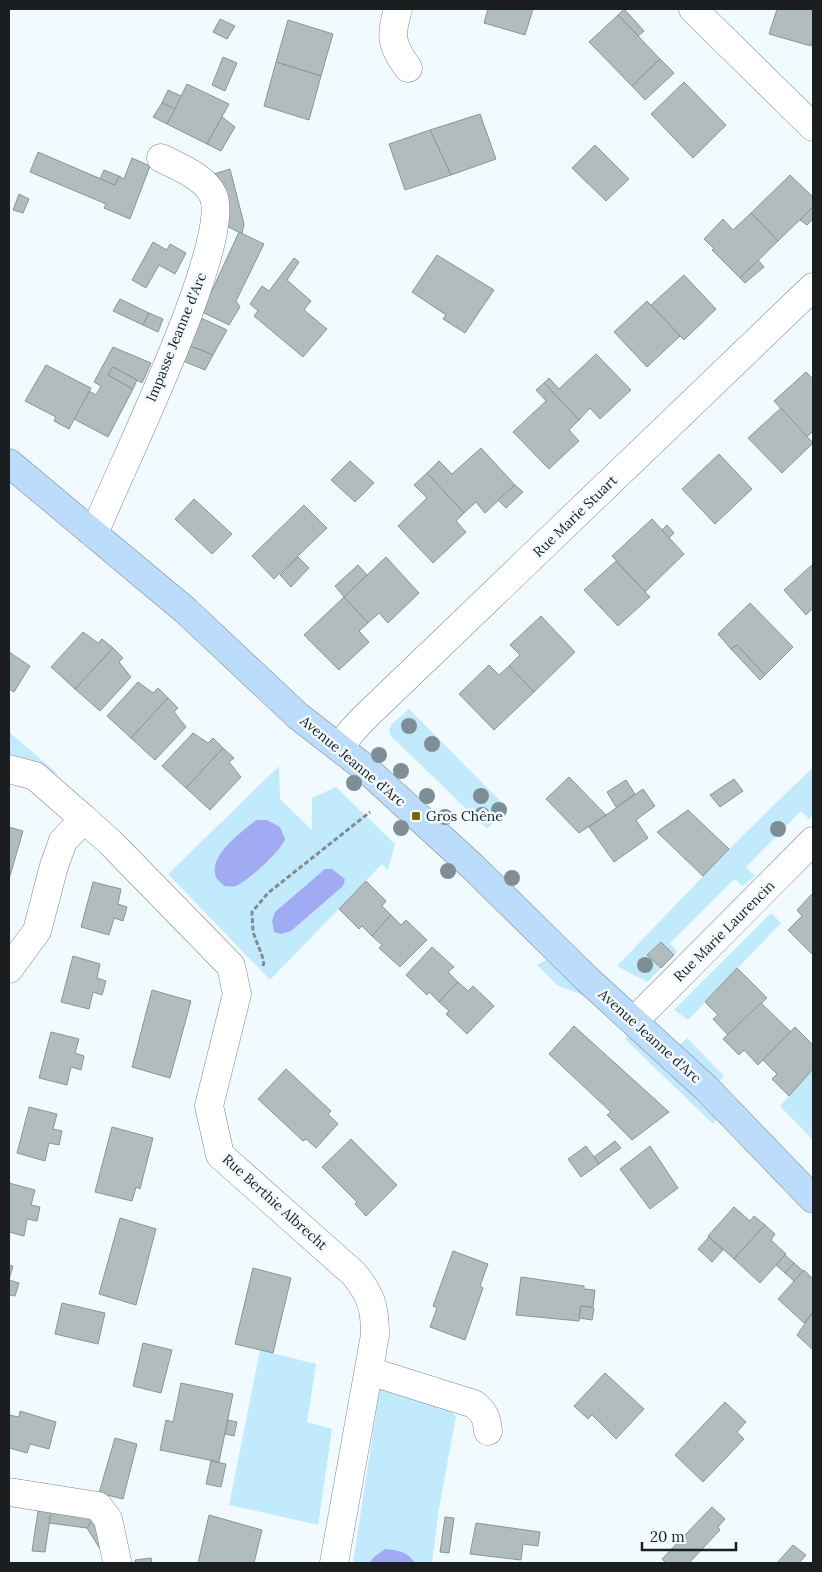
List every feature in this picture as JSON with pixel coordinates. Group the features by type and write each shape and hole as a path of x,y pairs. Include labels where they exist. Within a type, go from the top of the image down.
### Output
{"street":[{"path":"398,9 393,26 392,42 408,68"},
{"path":"693,9 813,127"},
{"name":"Impasse Jeanne d'Arc","path":"94,534 175,348 201,278 215,221 213,195 194,174 161,158"},
{"name":"Rue Marie Stuart","path":"341,748 364,718 813,287"},
{"name":"Avenue Jeanne d'Arc","path":"9,463 185,610 298,716 341,748 473,868 587,979 708,1089 813,1198"},
{"name":"Rue Berthie Albrecht","path":"9,769 35,776 84,819 117,849 231,966 238,994 209,1106 220,1155 354,1274 368,1292 375,1315 375,1335 334,1563"},
{"path":"9,970 37,931 54,866 63,841 84,819"},
{"name":"Rue Marie Laurencin","path":"634,1021 813,841"},
{"path":"369,1371 474,1404 482,1410 487,1419 488,1431"},
{"path":"9,1492 98,1506 108,1519 117,1561"}],"path":[{"path":"238,994 260,979 264,961 253,932 252,912 268,892 370,811"}],"shaded area":[{"path":"409,709 508,809 487,829 391,736 389,731 391,725"},
{"path":"9,732 52,769 58,775 9,761"},
{"path":"279,766 280,799 312,830 312,798 336,787 395,844 388,870 382,864 270,980 168,874"},
{"path":"813,767 813,815 809,819 801,811 746,867 755,876 742,886 735,879 726,887 670,943 677,952 674,955 660,942 648,955 661,968 647,982 617,966 729,849"},
{"path":"771,913 781,923 688,1020 674,1010"},
{"path":"548,959 587,997 557,985 537,965"},
{"path":"629,1034 717,1119 713,1124 625,1039"},
{"path":"687,1038 724,1076 719,1081 680,1045"},
{"path":"813,1069 813,1140 780,1106"},
{"path":"260,1350 316,1364 307,1422 332,1429 318,1525 229,1505"},
{"path":"380,1386 446,1407 456,1416 438,1514 432,1563 353,1563"}],"water":[{"path":"256,820 267,820 280,827 285,839 271,858 248,878 236,886 224,886 216,877 217,861 221,853 235,837"},
{"path":"325,869 332,869 345,879 343,886 291,931 281,934 274,932 272,921 275,912"},
{"path":"385,1549 402,1552 415,1563 370,1563 373,1558"}],"building":[{"path":"488,9 533,9 525,35 484,23"},
{"path":"624,9 644,31 638,36 618,15"},
{"path":"777,9 813,9 813,38 811,46 769,34"},
{"path":"618,15 660,59 632,86 589,42"},
{"path":"220,19 235,26 227,39 213,32"},
{"path":"288,20 333,34 321,76 276,62"},
{"path":"223,57 237,63 225,91 212,85"},
{"path":"660,59 674,73 645,100 632,86"},
{"path":"276,62 321,76 309,120 264,106"},
{"path":"684,82 726,125 693,158 651,114"},
{"path":"187,84 229,104 207,144 167,124"},
{"path":"168,90 181,96 175,109 162,103"},
{"path":"162,103 175,109 167,124 153,117"},
{"path":"480,114 496,159 451,175 430,130"},
{"path":"222,117 235,127 221,151 207,144"},
{"path":"430,130 451,175 405,190 389,144"},
{"path":"595,145 629,179 606,201 572,168"},
{"path":"38,152 115,185 119,176 124,179 132,158 150,166 130,219 104,208 106,204 30,172"},
{"path":"230,169 244,224 242,234 225,225 211,175"},
{"path":"104,170 119,176 115,185 100,179"},
{"path":"790,175 813,197 813,207 778,241 751,213"},
{"path":"19,194 29,199 23,213 13,210"},
{"path":"813,207 813,219 807,225 800,220"},
{"path":"751,213 778,241 740,278 712,250 714,249 704,239 723,219 733,230"},
{"path":"239,232 264,244 236,301 240,307 229,325 202,312"},
{"path":"153,242 167,250 170,244 186,253 175,274 159,265 146,288 132,280"},
{"path":"437,255 494,290 465,333 443,319 446,315 412,292"},
{"path":"294,258 299,262 287,280 311,301 304,310 327,329 303,357 254,316 258,311 250,304 262,286 269,291"},
{"path":"758,260 764,267 745,283 740,278"},
{"path":"684,275 716,309 684,340 651,305"},
{"path":"120,299 149,313 143,325 113,311"},
{"path":"647,301 680,336 647,367 614,332"},
{"path":"149,313 163,319 158,332 143,325"},
{"path":"201,318 227,330 213,355 190,346"},
{"path":"190,346 213,355 205,370 183,361"},
{"path":"113,347 151,363 142,383 113,367 108,375 133,389 108,437 74,419 89,391 96,395 101,386 94,382"},
{"path":"596,354 631,390 600,419 590,408 579,420 544,383 549,378 559,389"},
{"path":"46,365 91,388 69,429 54,421 56,417 25,401"},
{"path":"113,367 137,380 133,389 108,375"},
{"path":"806,372 813,379 813,431 807,437 774,401"},
{"path":"544,383 579,420 569,430 579,441 549,469 513,432 546,401 536,390"},
{"path":"781,408 813,443 782,473 748,438"},
{"path":"481,448 515,485 485,513 476,502 464,513 427,473 439,461 452,474"},
{"path":"719,454 752,489 715,524 682,489"},
{"path":"350,461 374,483 355,502 331,480"},
{"path":"427,473 464,513 456,521 466,532 433,563 398,526 427,498 414,485"},
{"path":"515,485 523,492 506,508 498,500"},
{"path":"194,499 232,534 212,554 175,519"},
{"path":"304,505 327,528 274,579 252,556"},
{"path":"652,519 684,554 645,592 612,556"},
{"path":"667,525 674,533 669,538 662,530"},
{"path":"298,557 309,568 291,587 280,575"},
{"path":"386,557 419,593 388,623 379,613 368,623 344,597"},
{"path":"616,561 650,597 618,626 584,590"},
{"path":"813,564 813,608 806,615 784,590"},
{"path":"358,565 367,575 344,597 335,586"},
{"path":"344,597 368,623 359,631 369,642 339,670 304,635"},
{"path":"750,603 793,647 765,675 737,645 731,649 718,634"},
{"path":"541,616 575,652 534,692 509,666 520,655 510,645"},
{"path":"83,632 98,643 102,639 113,648 75,689 51,667"},
{"path":"737,645 765,675 760,680 731,649"},
{"path":"113,648 123,658 119,662 131,677 100,711 75,689"},
{"path":"9,652 30,666 14,692 9,689"},
{"path":"489,665 499,675 509,666 534,692 494,730 459,694"},
{"path":"138,682 153,693 158,688 168,698 131,738 107,716"},
{"path":"168,698 178,708 174,712 186,727 155,760 131,738"},
{"path":"193,733 208,743 213,738 223,748 186,788 162,766"},
{"path":"223,748 234,758 229,762 241,777 210,810 186,788"},
{"path":"569,777 606,815 579,833 546,799"},
{"path":"734,779 743,791 720,807 710,795"},
{"path":"626,780 635,794 616,807 607,792"},
{"path":"643,789 655,806 636,820 648,838 614,862 589,827"},
{"path":"688,810 729,849 703,876 657,832"},
{"path":"9,827 23,831 10,876 9,876"},
{"path":"366,881 386,901 382,906 391,915 372,936 362,926 359,929 339,909"},
{"path":"93,882 121,889 118,904 127,907 123,921 114,918 109,935 81,927"},
{"path":"812,894 813,955 788,930 802,916 797,910"},
{"path":"391,915 401,925 406,920 427,940 400,967 379,948 382,945 372,936"},
{"path":"661,942 674,955 661,968 647,955"},
{"path":"432,947 454,967 448,972 458,982 439,1002 429,992 427,995 406,975"},
{"path":"73,956 100,964 97,978 106,981 102,995 93,992 89,1009 61,1002"},
{"path":"737,968 767,998 728,1035 713,1019 718,1015 705,1002"},
{"path":"458,982 468,991 473,986 494,1006 467,1034 446,1014 449,1011 439,1002"},
{"path":"152,990 191,1001 170,1078 132,1067"},
{"path":"761,1003 791,1032 758,1065 744,1050 739,1055 723,1039"},
{"path":"574,1026 669,1112 632,1140 607,1115 611,1112 549,1054"},
{"path":"795,1027 813,1045 813,1069 789,1096 772,1079 777,1074 763,1060"},
{"path":"51,1032 79,1039 75,1053 84,1056 81,1070 71,1067 67,1085 39,1078"},
{"path":"286,1069 331,1111 328,1114 338,1124 316,1148 306,1139 303,1141 258,1099"},
{"path":"29,1107 57,1114 53,1129 62,1131 59,1145 49,1143 45,1161 17,1153"},
{"path":"112,1127 153,1138 140,1189 136,1187 132,1201 95,1192"},
{"path":"351,1139 397,1185 366,1216 355,1204 357,1202 322,1167"},
{"path":"615,1141 621,1148 599,1164 594,1157"},
{"path":"586,1146 599,1164 581,1177 568,1159"},
{"path":"650,1146 678,1188 650,1209 620,1169"},
{"path":"9,1183 35,1190 31,1205 40,1207 37,1221 27,1219 24,1236 9,1232"},
{"path":"734,1207 750,1221 754,1216 765,1225 734,1259 708,1236"},
{"path":"120,1218 156,1229 136,1305 99,1294"},
{"path":"765,1225 775,1234 771,1240 786,1254 760,1283 734,1259"},
{"path":"709,1237 723,1250 712,1262 698,1249"},
{"path":"453,1251 488,1264 480,1286 483,1288 465,1340 430,1327 437,1308 433,1306"},
{"path":"785,1255 794,1263 785,1273 776,1265"},
{"path":"794,1263 803,1271 794,1281 785,1273"},
{"path":"9,1265 13,1266 9,1280"},
{"path":"253,1268 291,1278 273,1353 235,1344"},
{"path":"804,1270 813,1279 813,1312 804,1323 778,1299"},
{"path":"521,1277 584,1286 584,1289 595,1290 593,1307 581,1306 579,1321 516,1315"},
{"path":"9,1280 19,1283 15,1296 9,1295"},
{"path":"62,1303 105,1313 98,1344 55,1334"},
{"path":"581,1306 594,1308 592,1320 579,1318"},
{"path":"813,1312 813,1350 797,1335"},
{"path":"143,1343 172,1350 161,1393 133,1386"},
{"path":"605,1373 644,1409 616,1439 592,1415 588,1419 574,1406"},
{"path":"181,1383 233,1394 219,1462 160,1450 166,1420 173,1422"},
{"path":"725,1402 746,1422 737,1432 744,1439 703,1482 675,1455"},
{"path":"20,1411 56,1422 49,1449 30,1444 27,1453 9,1448 9,1415 19,1417"},
{"path":"228,1420 237,1422 234,1436 225,1434"},
{"path":"115,1438 137,1444 123,1499 99,1493"},
{"path":"211,1461 226,1464 221,1487 206,1484"},
{"path":"712,1507 725,1519 718,1527 720,1530 689,1563 666,1563 662,1559"},
{"path":"38,1511 51,1512 45,1552 32,1551"},
{"path":"51,1512 90,1516 93,1519 87,1528 49,1523"},
{"path":"209,1515 262,1530 254,1563 198,1563"},
{"path":"445,1517 454,1518 449,1553 440,1552"},
{"path":"93,1519 110,1547 100,1549 87,1528"},
{"path":"476,1523 540,1532 538,1546 523,1544 521,1560 470,1554"},
{"path":"793,1545 806,1555 799,1563 777,1563"},
{"path":"151,1558 152,1563 135,1563 135,1560"}],"place":[{"name":"Gros Chêne","path":"416,816"}]}
